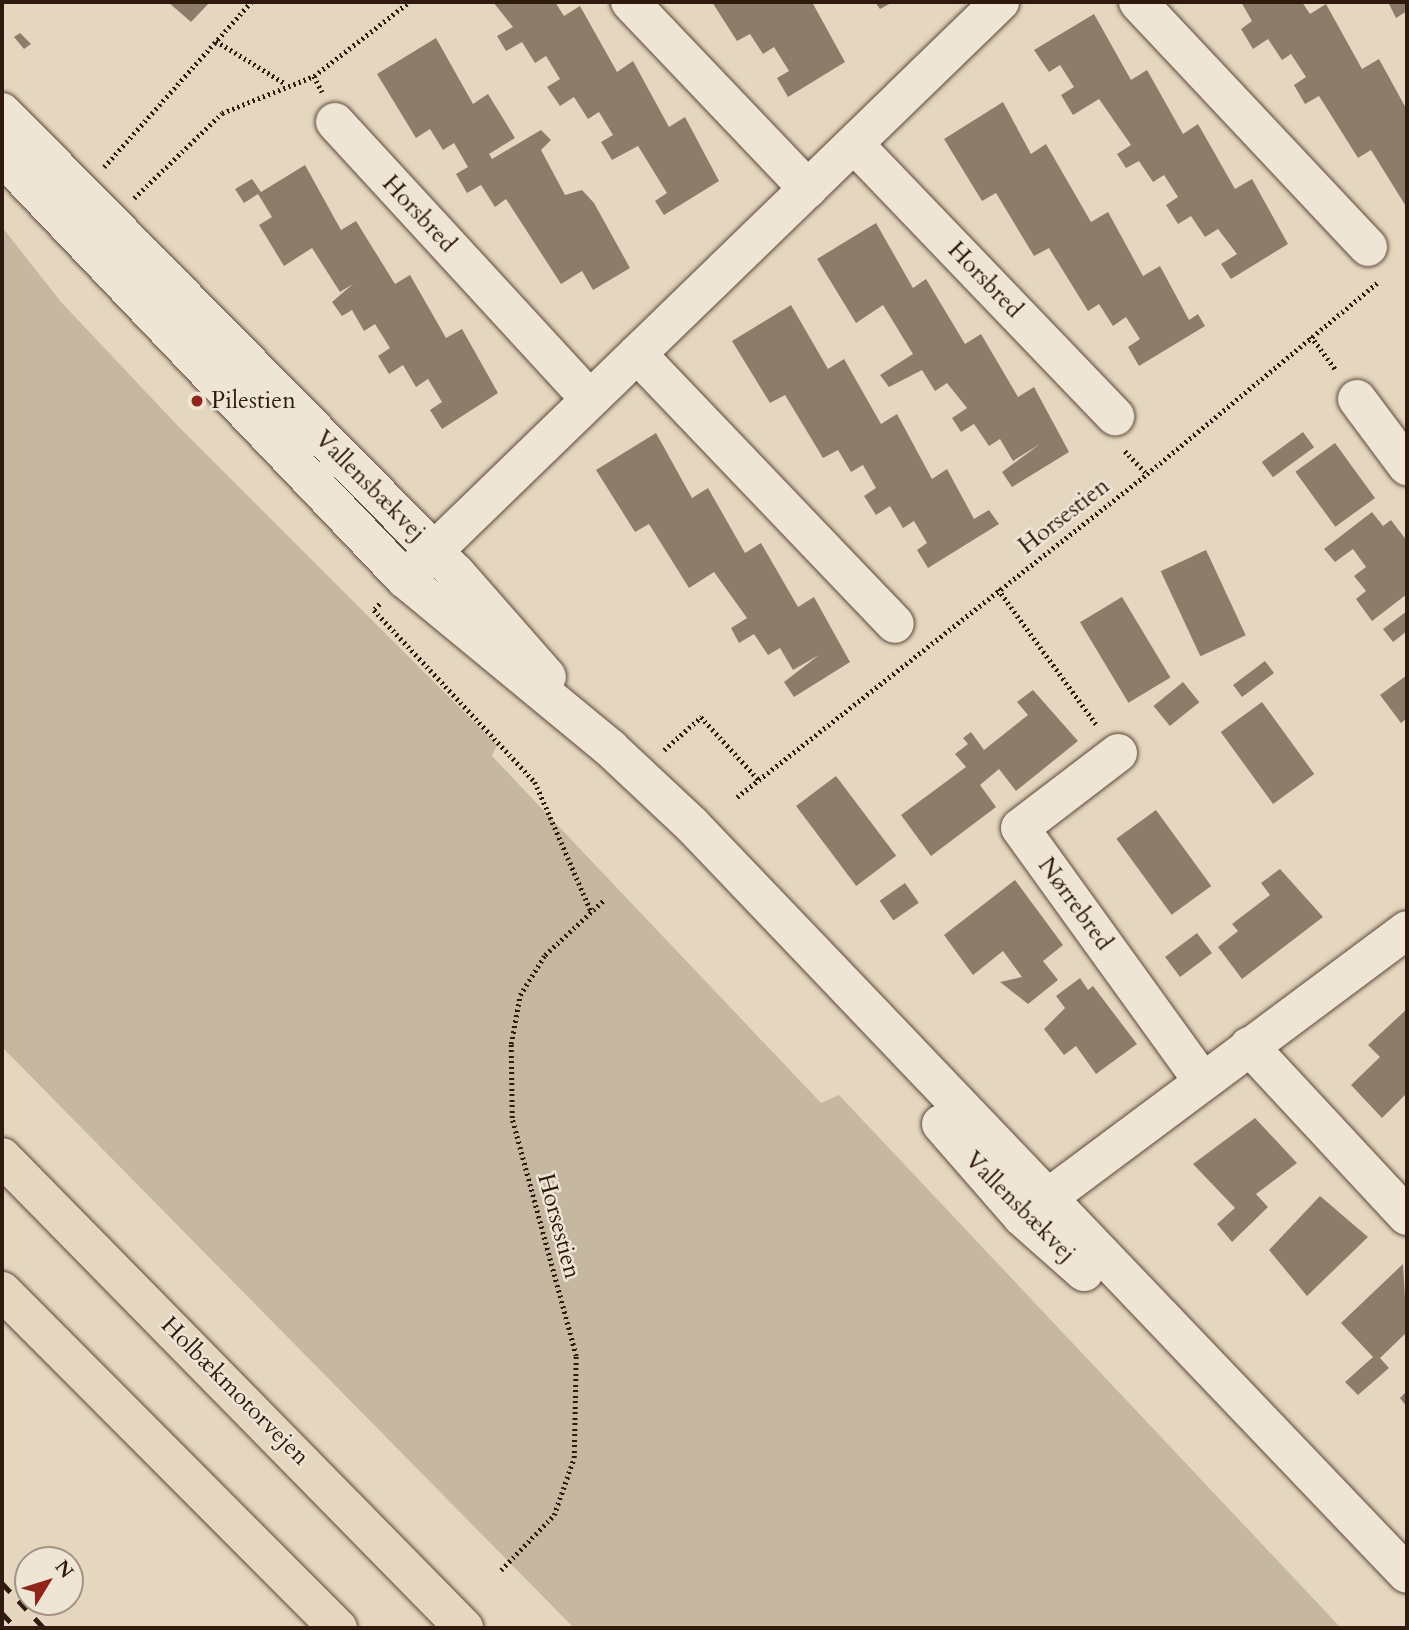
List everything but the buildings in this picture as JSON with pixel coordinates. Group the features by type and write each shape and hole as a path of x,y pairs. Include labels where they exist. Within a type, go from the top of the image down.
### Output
{"highway":[{"name":"Holbækmotorvejen","path":"2,1157 322,1478 464,1628"},
{"path":"2,1291 338,1628"},
{"path":"322,1478 488,1628"}],"street":[{"path":"630,2 808,189"},
{"path":"405,579 1000,2"},
{"path":"1138,2 1377,261"},
{"name":"Vallensbækvej","path":"2,112 108,223 433,550 610,748 771,908 1033,1207 1309,1470 1407,1574"},
{"name":"Horsbred","path":"335,122 589,398"},
{"name":"Horsbred","path":"855,145 1115,416"},
{"name":"Vallensbækvej","path":"2,156 405,579 610,748"},
{"path":"637,354 895,624"},
{"path":"1357,399 1407,466"},
{"name":"Nørrebred","path":"1118,753 1020,828 1202,1080"},
{"path":"1033,1207 1407,930"},
{"path":"1249,1046 1407,1216"}],"path":[{"path":"80,194 251,2"},
{"path":"108,223 222,113 314,76 394,20 409,2"},
{"path":"216,41 287,85"},
{"name":"Horsestien","path":"737,797 1311,336 1377,261"},
{"path":"1311,336 1357,399"},
{"path":"405,579 374,610 536,782 591,911"},
{"path":"998,589 1118,753"},
{"path":"665,749 701,717 759,780"},
{"name":"Horsestien","path":"501,1570 558,1504 574,1458 576,1356 512,1118 511,1044 520,995 545,955 605,899"}],"shaded area":[{"path":"2,227 61,302 178,426 497,745 492,756 821,1103 839,1095 1341,1628 574,1628 2,1047"}],"railway":[{"path":"2,1583 44,1628"},
{"path":"2,1613 16,1628"}],"place":[{"name":"Pilestien","path":"197,401"}]}
